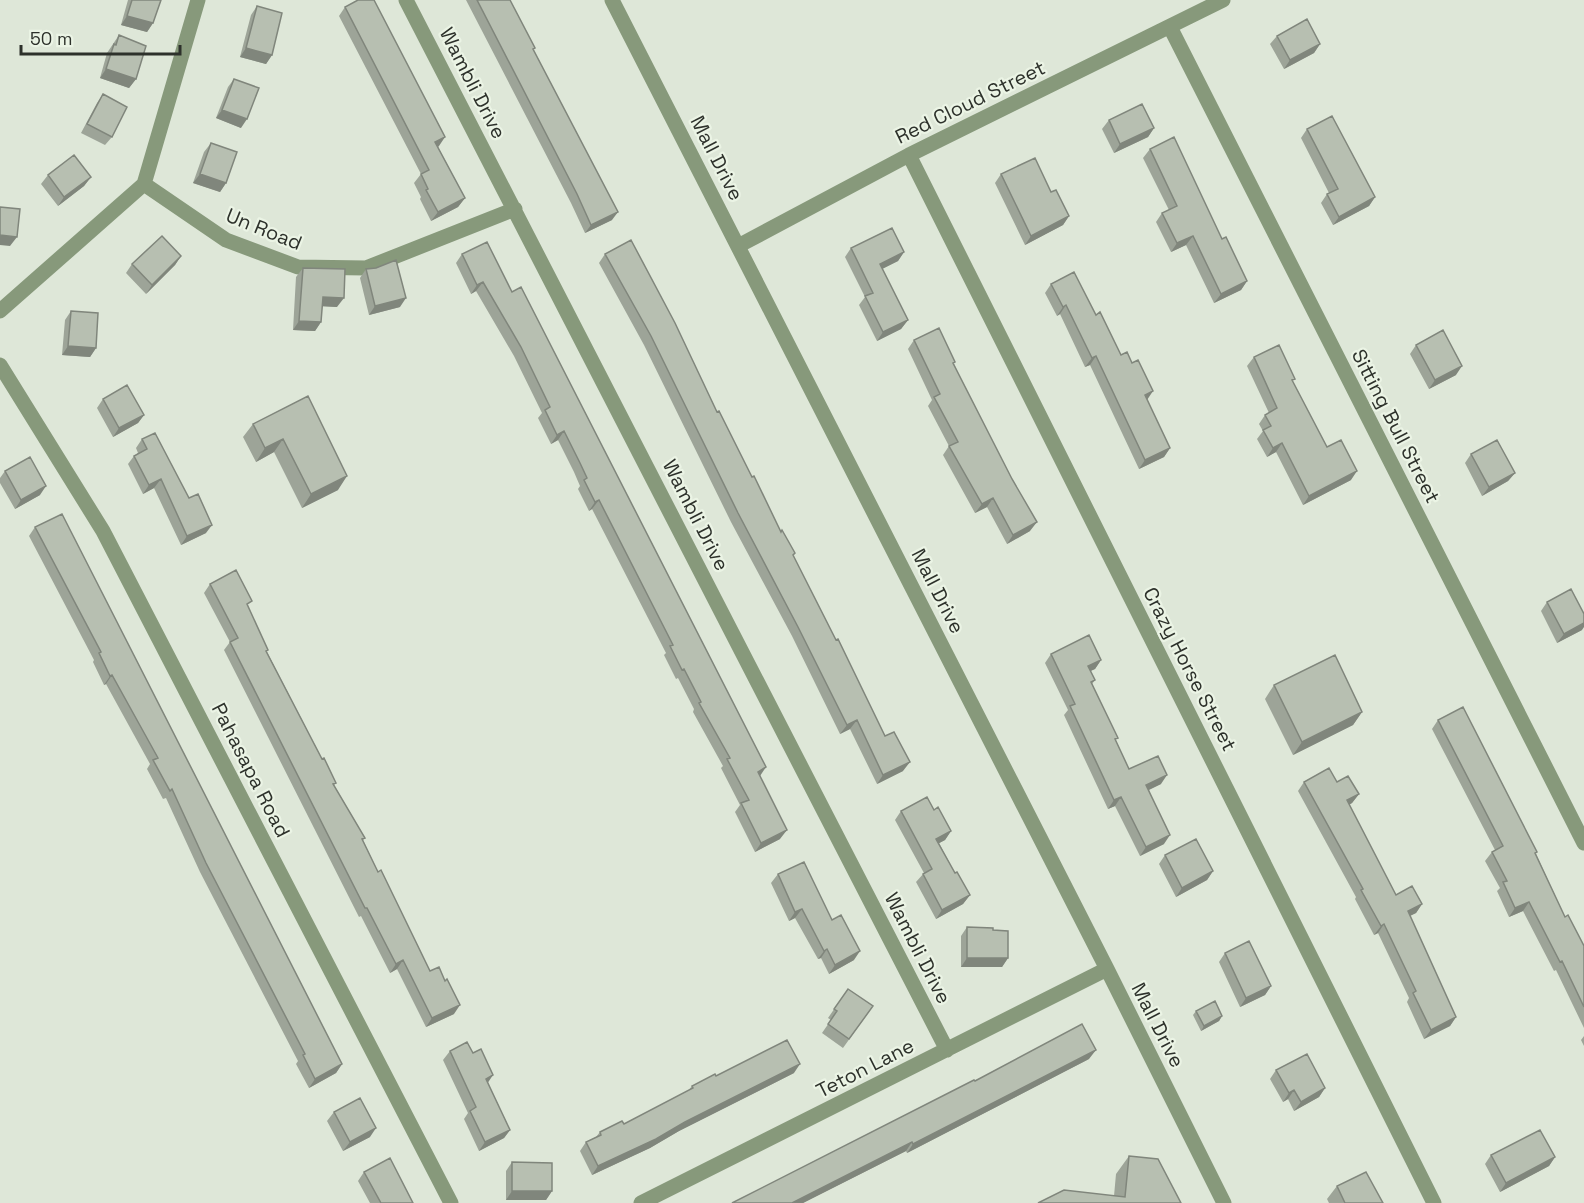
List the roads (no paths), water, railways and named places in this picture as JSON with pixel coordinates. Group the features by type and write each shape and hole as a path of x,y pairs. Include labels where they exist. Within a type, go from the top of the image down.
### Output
{"street":[{"path":"0,311 144,184 198,0"},
{"name":"Wambli Drive","path":"406,0 947,1050"},
{"name":"Mall Drive","path":"612,0 1107,969 1224,1203"},
{"name":"Red Cloud Street","path":"738,246 909,154 1223,0"},
{"name":"Sitting Bull Street","path":"1170,27 1584,843"},
{"name":"Crazy Horse Street","path":"909,154 1434,1203"},
{"name":"Un Road","path":"144,184 225,240 298,267 366,268 515,209"},
{"name":"Pahasapa Road","path":"0,365 103,531 451,1203"},
{"name":"Teton Lane","path":"641,1203 1107,969"}]}
